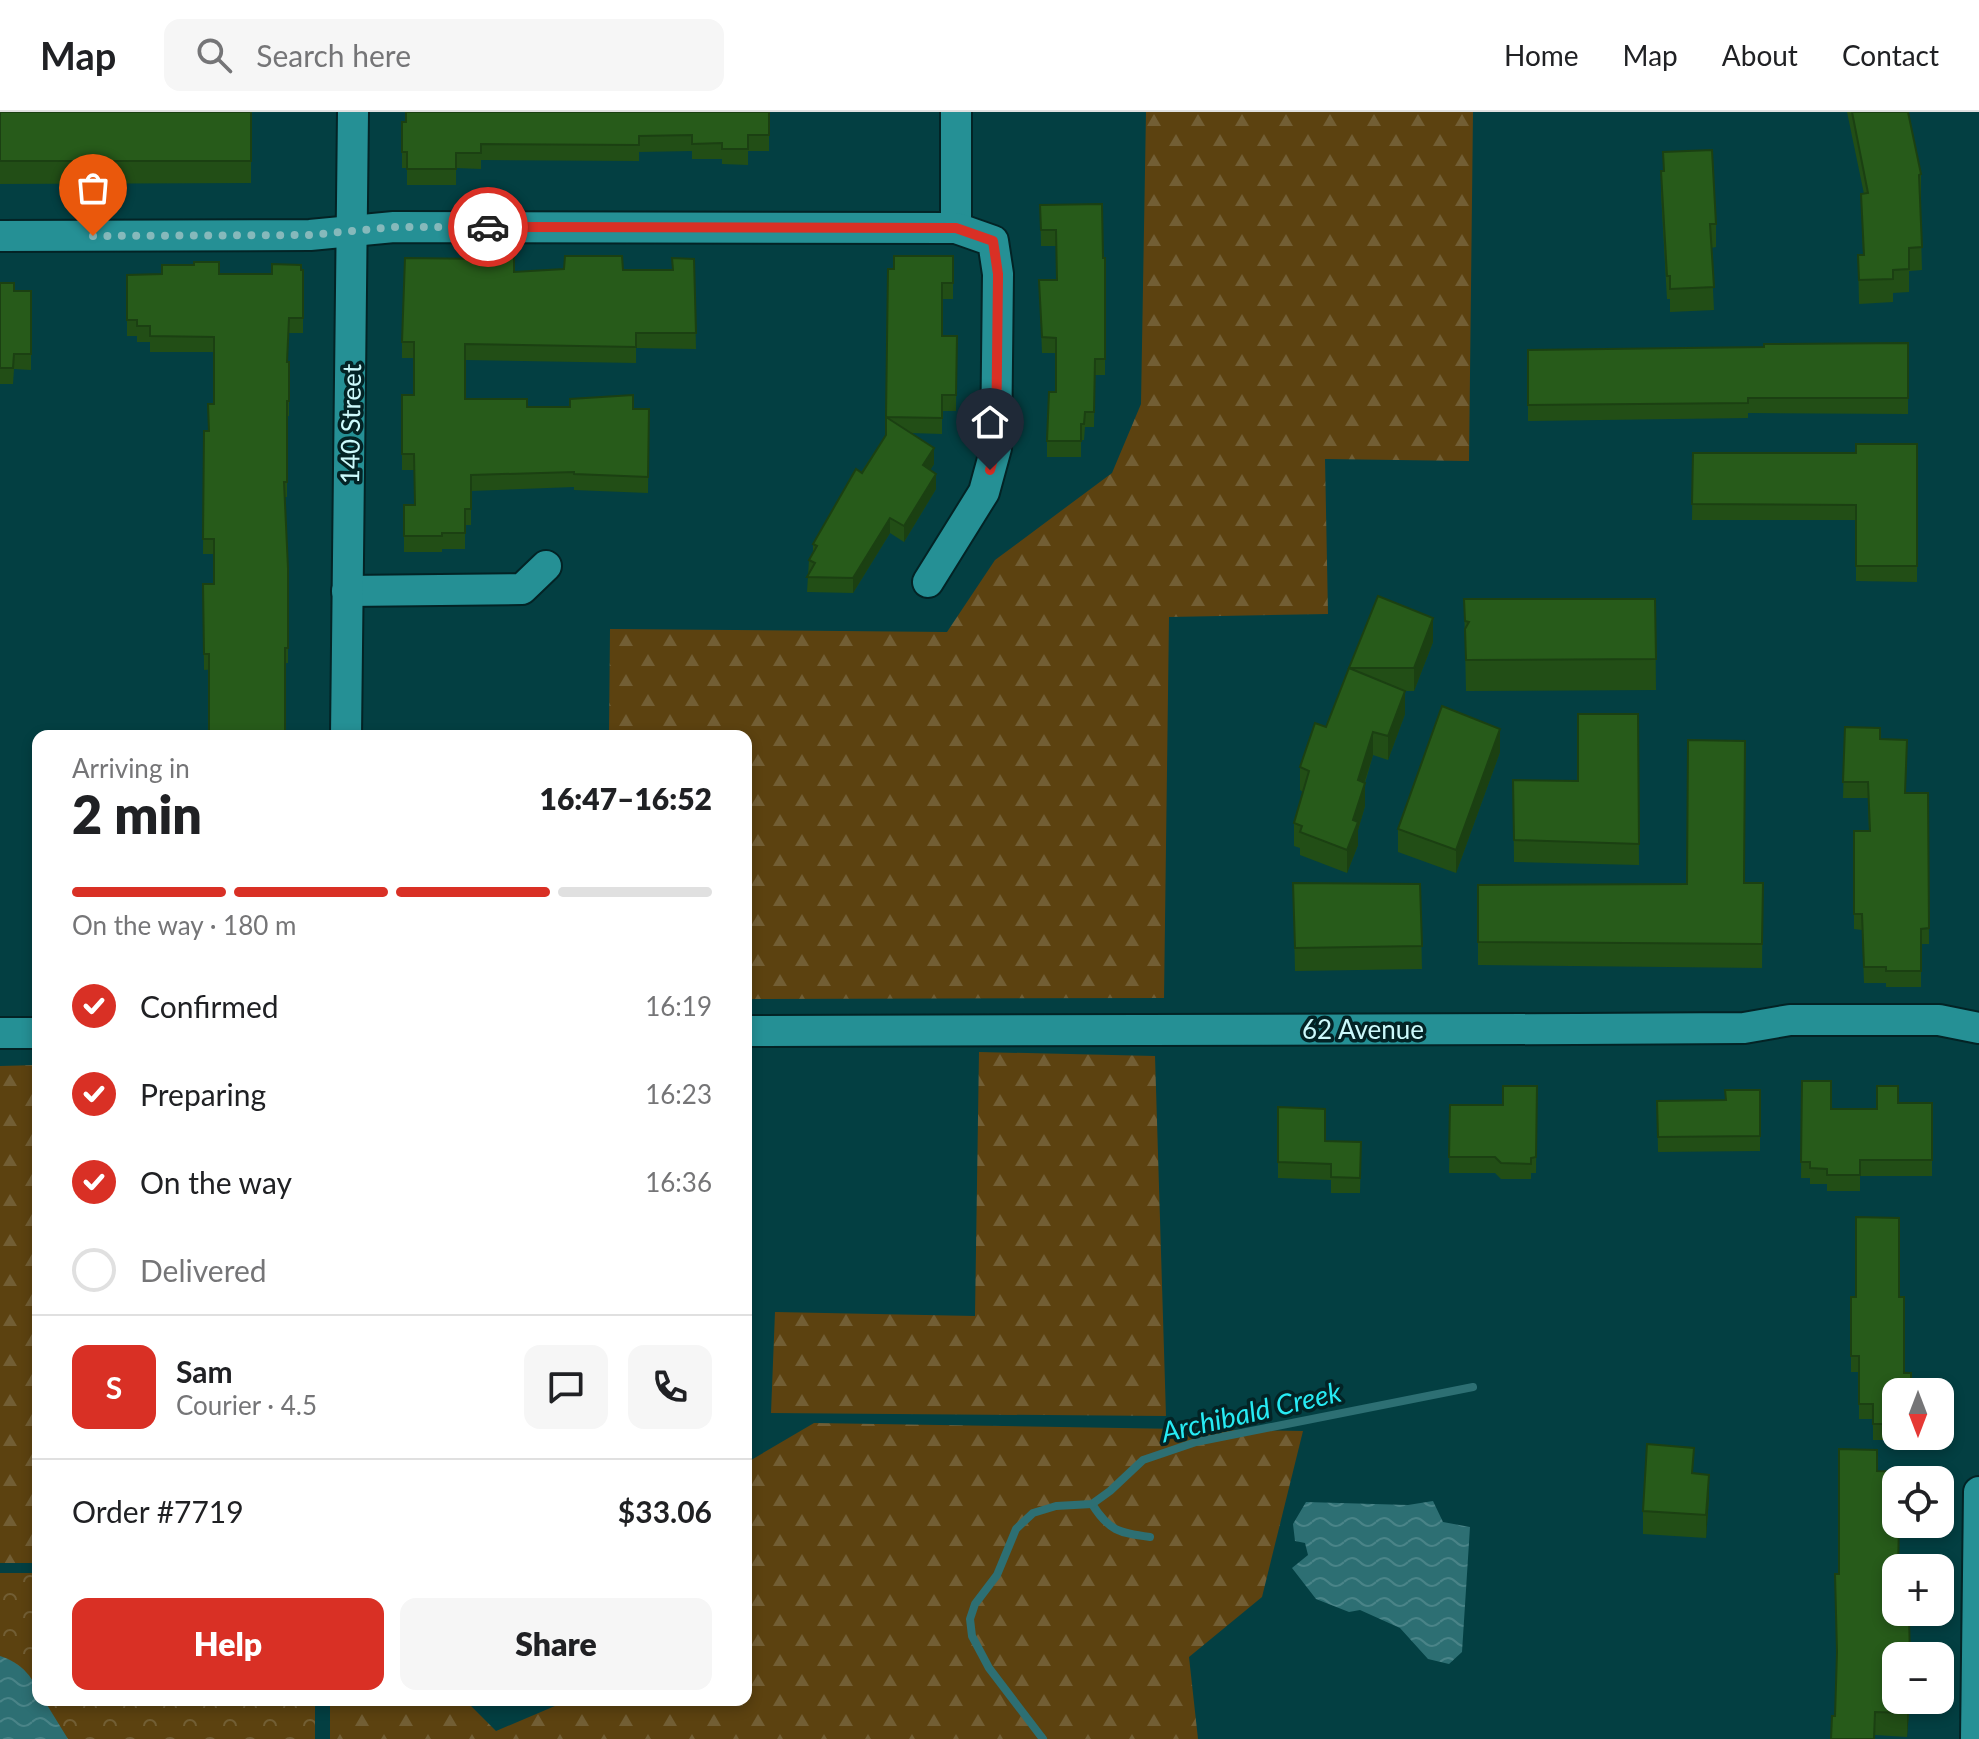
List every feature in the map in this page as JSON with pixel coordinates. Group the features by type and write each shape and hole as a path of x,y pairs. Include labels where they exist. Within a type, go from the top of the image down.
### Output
{"street":[{"name":"140 Street","path":"346,730 353,112"},
{"path":"956,112 956,228"},
{"path":"0,236 310,235 394,227 956,228 993,241 998,274 996,448 984,492 928,582"},
{"path":"347,591 522,589 546,566"},
{"name":"62 Avenue","path":"752,1031 1744,1028 1790,1020 1939,1020 1979,1028"},
{"path":"0,1033 32,1033"},
{"path":"1976,1739 1979,1492"}],"green space":[{"path":"1146,112 1473,112 1469,461 1325,459 1328,614 1169,617 1164,998 752,999 752,730 609,730 610,629 947,632 995,560 1112,473 1141,404"},
{"path":"979,1052 1155,1056 1166,1416 771,1413 775,1312 975,1316"},
{"path":"32,1065 32,1563 0,1563 0,1066"},
{"path":"814,1423 1303,1431 1262,1597 1189,1657 1198,1739 330,1739 330,1706 471,1706 496,1731 555,1706 752,1706 752,1459"},
{"path":"0,1573 32,1573 32,1706 315,1706 315,1739 0,1739"}],"water":[{"path":"1433,1501 1443,1522 1470,1527 1462,1652 1449,1664 1428,1659 1400,1628 1360,1610 1349,1612 1316,1599 1292,1568 1308,1555 1305,1543 1295,1541 1293,1524 1306,1502 1408,1505"},
{"path":"0,1656 14,1662 31,1678 32,1706 48,1706 68,1739 0,1739"}],"building":[{"path":"0,112 251,112 251,161 0,161"},
{"path":"406,112 769,112 769,135 748,135 748,149 722,149 722,143 692,144 692,135 639,136 639,145 481,144 481,153 456,153 456,169 407,169 407,152 402,152 402,122 406,122"},
{"path":"1852,112 1908,112 1921,174 1922,247 1909,248 1909,269 1893,270 1893,279 1859,280 1858,255 1864,255 1861,194 1868,193"},
{"path":"1712,150 1716,224 1710,224 1714,287 1670,289 1661,171 1664,171 1663,152"},
{"path":"1102,204 1105,359 1095,359 1094,412 1085,412 1081,441 1047,441 1049,392 1056,392 1056,338 1042,337 1039,280 1057,280 1056,230 1041,230 1040,205"},
{"path":"487,253 514,255 514,272 564,269 565,256 622,256 623,270 673,270 672,258 694,259 696,333 636,333 636,347 465,344 465,399 527,399 527,407 570,407 570,399 633,395 633,409 649,409 648,477 574,472 471,475 471,509 465,509 465,533 404,536 404,505 415,505 414,454 402,454 402,395 414,395 414,342 402,342 405,258 487,259"},
{"path":"894,256 953,256 953,283 942,283 942,336 957,336 956,395 942,395 942,418 886,417 888,269 894,269"},
{"path":"194,262 219,262 219,274 272,274 272,264 301,265 303,270 303,318 289,318 287,362 287,482 284,482 288,648 285,648 285,730 209,730 209,654 204,654 203,584 214,584 214,539 203,539 204,431 209,431 208,404 214,404 214,337 150,336 150,326 137,326 137,320 127,320 127,275 162,274 162,265 194,265"},
{"path":"0,283 14,283 14,291 31,291 31,354 14,354 13,368 0,368"},
{"path":"1908,343 1908,398 1748,398 1748,403 1528,405 1528,350"},
{"path":"886,417 934,448 923,465 936,474 904,526 890,518 853,578 807,577 815,563 809,560 817,546 813,544 856,469 862,473 886,435"},
{"path":"1856,444 1917,444 1917,566 1856,566 1856,505 1692,504 1693,453 1856,453"},
{"path":"1378,596 1433,618 1414,668 1349,668"},
{"path":"1464,599 1655,599 1656,659 1466,660 1465,629 1469,622 1465,621"},
{"path":"1349,668 1405,691 1388,736 1373,732 1358,780 1365,783 1353,820 1358,822 1347,850 1300,832 1302,826 1294,823 1309,771 1300,767 1315,723 1326,727"},
{"path":"1442,706 1500,729 1456,850 1398,829"},
{"path":"1578,714 1638,714 1639,844 1514,840 1513,780 1578,781"},
{"path":"1845,727 1880,728 1880,739 1907,740 1905,793 1928,793 1929,928 1921,929 1921,971 1886,971 1886,967 1864,967 1862,914 1854,914 1854,831 1870,831 1868,782 1843,782"},
{"path":"1688,740 1745,741 1744,883 1763,883 1762,944 1478,942 1478,885 1687,884"},
{"path":"1293,883 1420,884 1422,946 1295,948"},
{"path":"1802,1081 1831,1081 1831,1109 1877,1109 1877,1086 1898,1086 1898,1103 1932,1103 1932,1160 1860,1160 1860,1175 1827,1175 1827,1169 1810,1168 1810,1162 1801,1162"},
{"path":"1503,1086 1537,1086 1536,1157 1531,1158 1531,1164 1501,1163 1495,1157 1449,1157 1450,1105 1503,1105"},
{"path":"1725,1090 1760,1090 1760,1136 1658,1137 1657,1101 1726,1100"},
{"path":"1278,1107 1325,1109 1325,1141 1361,1142 1360,1178 1331,1177 1331,1164 1278,1162"},
{"path":"1856,1217 1899,1218 1899,1297 1904,1297 1904,1373 1911,1373 1911,1378 1882,1378 1882,1424 1873,1424 1873,1404 1859,1404 1859,1356 1851,1356 1851,1297 1856,1297"},
{"path":"1647,1444 1694,1448 1692,1473 1709,1475 1706,1515 1643,1511"},
{"path":"1839,1449 1877,1450 1877,1471 1882,1471 1882,1538 1899,1538 1898,1554 1882,1554 1882,1626 1909,1626 1910,1642 1882,1642 1882,1712 1875,1712 1874,1739 1831,1739 1832,1716 1835,1716 1837,1652 1835,1574 1839,1574"}],"waterway":[{"name":"Archibald Creek","path":"1043,1739 989,1668 972,1636 970,1619 975,1604 997,1575 1016,1529 1033,1513 1056,1506 1092,1504 1143,1460 1196,1442 1473,1387"},
{"path":"1092,1504 1104,1520 1116,1529 1150,1537"}],"way so far":[{"path":"93,236 310,235 394,227 488,227"}],"route":[{"path":"488,227 956,228 993,241 998,274 996,448 990,470"}]}
